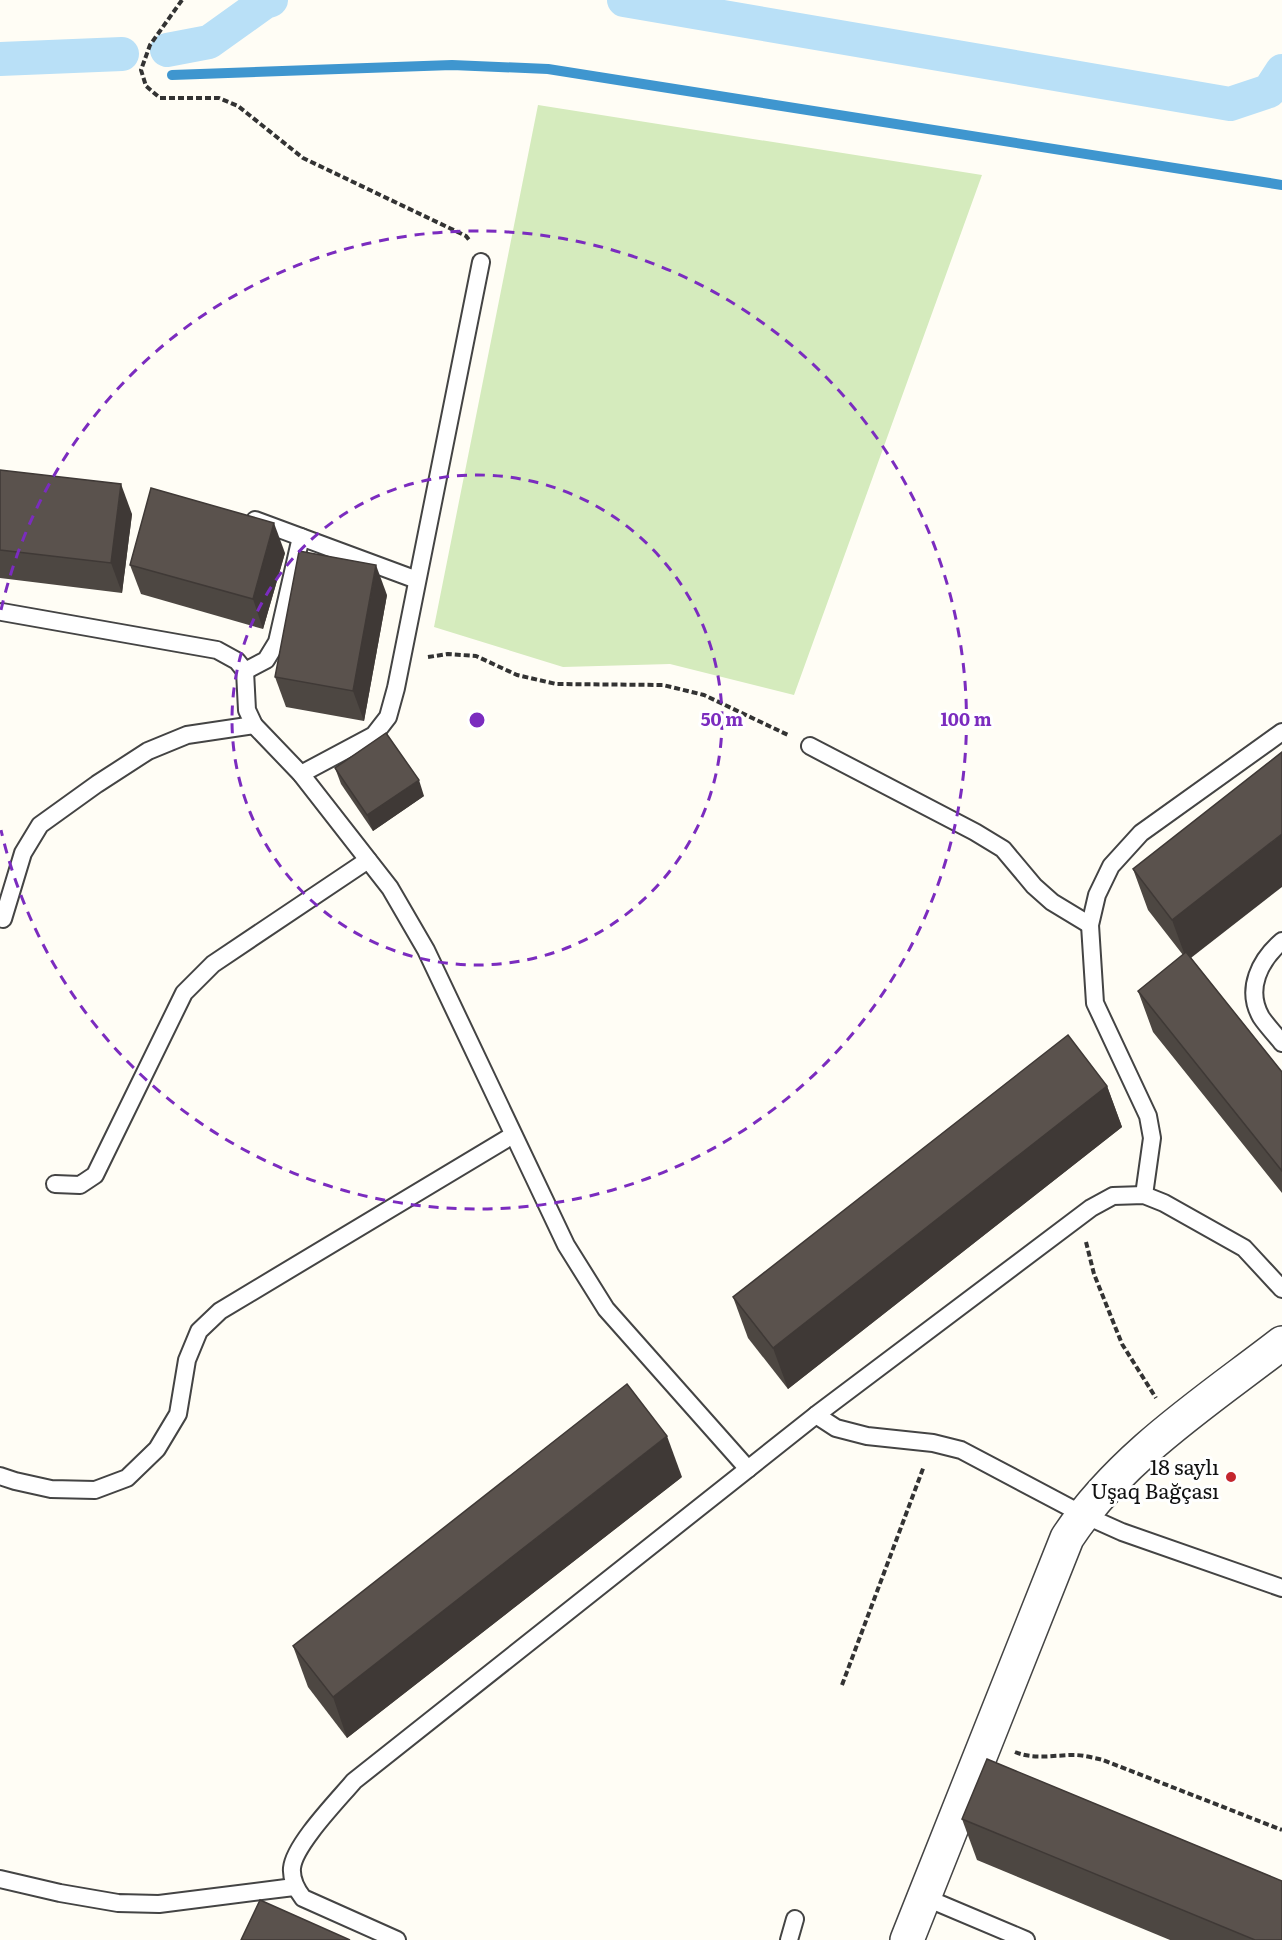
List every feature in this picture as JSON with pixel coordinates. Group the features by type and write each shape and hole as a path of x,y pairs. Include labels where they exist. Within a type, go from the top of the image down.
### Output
{"street":[{"path":"907,1940 1067,1538 1083,1514 1138,1455 1282,1343"}],"lane":[{"path":"301,774 374,735 388,717 481,262"},
{"path":"244,516 417,580"},
{"path":"244,671 266,660 277,642 301,537"},
{"path":"2,612 218,650 237,661 244,671 247,710 254,725 301,774 390,888 426,950 566,1245 606,1309 748,1469"},
{"path":"3,919 23,853 40,825 148,751 187,735 254,725"},
{"path":"1144,1195 1152,1138 1148,1116 1095,1003 1090,925 1098,895 1111,866 1141,833 1282,732"},
{"path":"810,746 975,832 1003,849 1034,886 1052,902 1090,925"},
{"path":"55,1184 80,1185 94,1175 184,993 213,964 368,860"},
{"path":"1282,941 1264,960 1255,978 1254,998 1261,1016 1282,1043"},
{"path":"0,1476 51,1489 73,1490 95,1490 127,1478 157,1449 178,1414 187,1360 199,1331 220,1311 513,1135"},
{"path":"398,1940 303,1898 294,1887 292,1868 298,1852 354,1781 816,1415 1080,1216 1113,1196 1144,1195 1164,1203 1244,1248 1282,1289"},
{"path":"816,1415 836,1428 867,1436 933,1443 961,1450 1122,1532 1282,1588"},
{"path":"0,1879 118,1903 159,1904 294,1887"},
{"path":"924,1897 1026,1940"},
{"path":"789,1940 795,1919"}],"path":[{"path":"182,0 150,45 141,70 146,86 160,98 219,98 238,106 303,158 466,236 478,250 481,262"},
{"path":"401,662 448,654 476,656 517,675 556,684 663,685 704,695 810,746"},
{"path":"1080,1216 1094,1274 1122,1344 1174,1427"},
{"path":"842,1685 933,1443"},
{"path":"987,1739 1021,1755 1041,1757 1076,1754 1103,1760 1282,1830"}],"green space":[{"path":"538,105 982,175 794,695 670,664 563,667 434,627"}],"building":[{"path":"0,470 121,484 111,563 0,550"},
{"path":"151,488 274,523 253,599 130,565"},
{"path":"299,551 376,565 353,691 275,677"},
{"path":"386,733 419,780 367,815 335,768"},
{"path":"1282,752 1282,834 1172,920 1133,869"},
{"path":"1186,952 1282,1072 1282,1171 1138,991"},
{"path":"1068,1035 1107,1086 773,1348 733,1297"},
{"path":"627,1384 667,1436 333,1697 293,1646"},
{"path":"987,1759 1282,1881 1282,1940 1255,1940 962,1819"},
{"path":"260,1900 350,1940 241,1940"}],"waterway":[{"path":"167,50 209,42 271,0"},
{"path":"624,0 1230,104 1269,91 1282,71"},
{"path":"0,59 122,54"},
{"path":"172,75 452,65 548,69 1282,185"}],"place":[{"name":"18 saylı Uşaq Bağçası","path":"1231,1477"}]}
